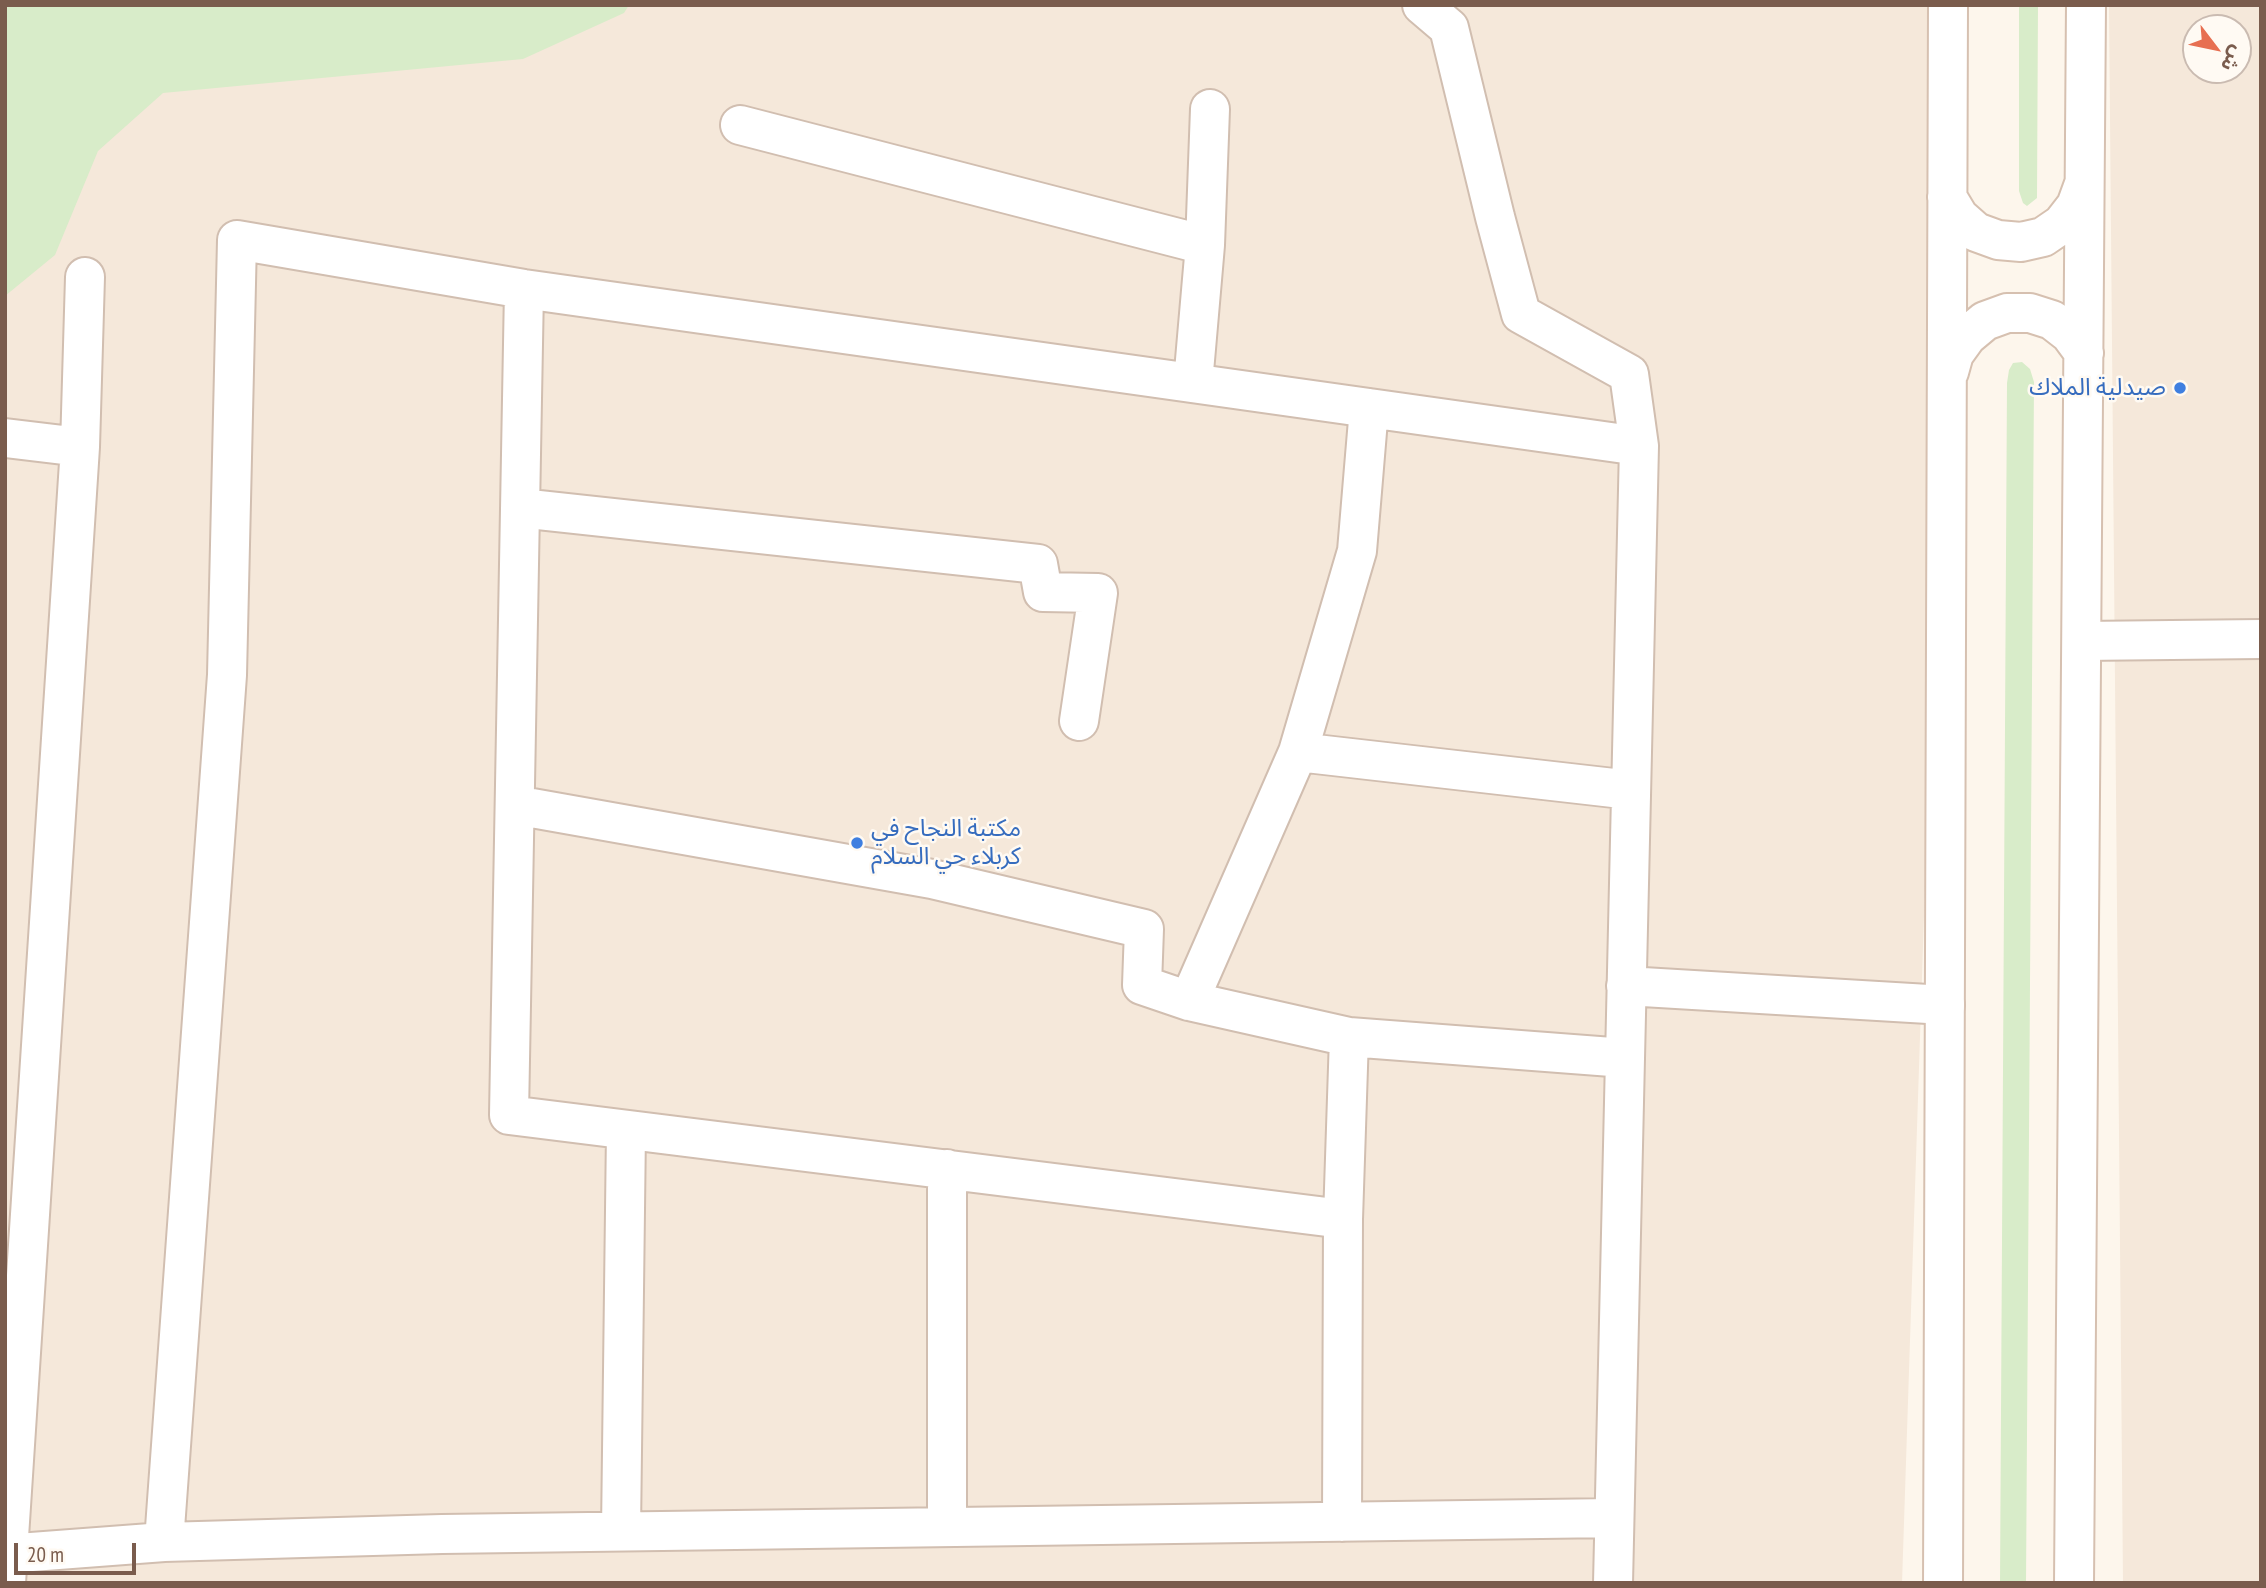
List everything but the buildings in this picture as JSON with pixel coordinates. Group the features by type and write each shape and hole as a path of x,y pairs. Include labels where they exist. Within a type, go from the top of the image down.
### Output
{"street":[{"path":"1422,5 1449,28 1521,314 1629,374 1639,446 1613,1583"},
{"path":"1943,1583 1948,5"},
{"path":"2074,1583 2086,5"},
{"path":"1193,383 1205,244 1210,109"},
{"path":"740,125 1205,244"},
{"path":"1947,198 1959,217 1976,232 1998,240 2021,242 2043,237 2062,224 2076,206 2084,184"},
{"path":"164,1542 227,675 237,240 524,289 1639,446"},
{"path":"85,277 80,447 6,1564 164,1542 442,1534 1614,1518"},
{"path":"524,289 509,1115 1343,1219"},
{"path":"1948,377 1954,354 1967,336 1985,321 2007,313 2030,313 2052,320 2070,334 2084,353"},
{"path":"1189,1001 1298,752 1357,551 1369,408"},
{"path":"5,438 80,447"},
{"path":"520,508 1038,564 1043,592 1098,593 1079,721"},
{"path":"2082,640 2261,639"},
{"path":"1298,752 1631,790"},
{"path":"515,805 932,879 1144,929 1142,985 1189,1001 1349,1037 1625,1058"},
{"path":"1626,986 1945,1005"},
{"path":"1342,1522 1343,1219 1349,1037"},
{"path":"621,1531 626,1129"},
{"path":"947,1169 947,1527"}],"shaded area":[{"path":"21,5 1954,5 1902,1583 5,1583 5,10"},
{"path":"2109,5 2261,5 2261,1583 2123,1583"}],"green space":[{"path":"5,5 629,5 624,13 523,59 163,93 98,151 55,255 5,296"},
{"path":"2019,5 2038,5 2037,198 2027,206 2023,203 2019,191"},
{"path":"2022,362 2030,369 2034,382 2026,1583 2000,1583 2007,383 2013,363"}],"place":[{"name":"صيدلية الملاك","path":"2180,388"},
{"name":"مكتبة النجاح في كربلاء حي السلام","path":"857,843"}]}
